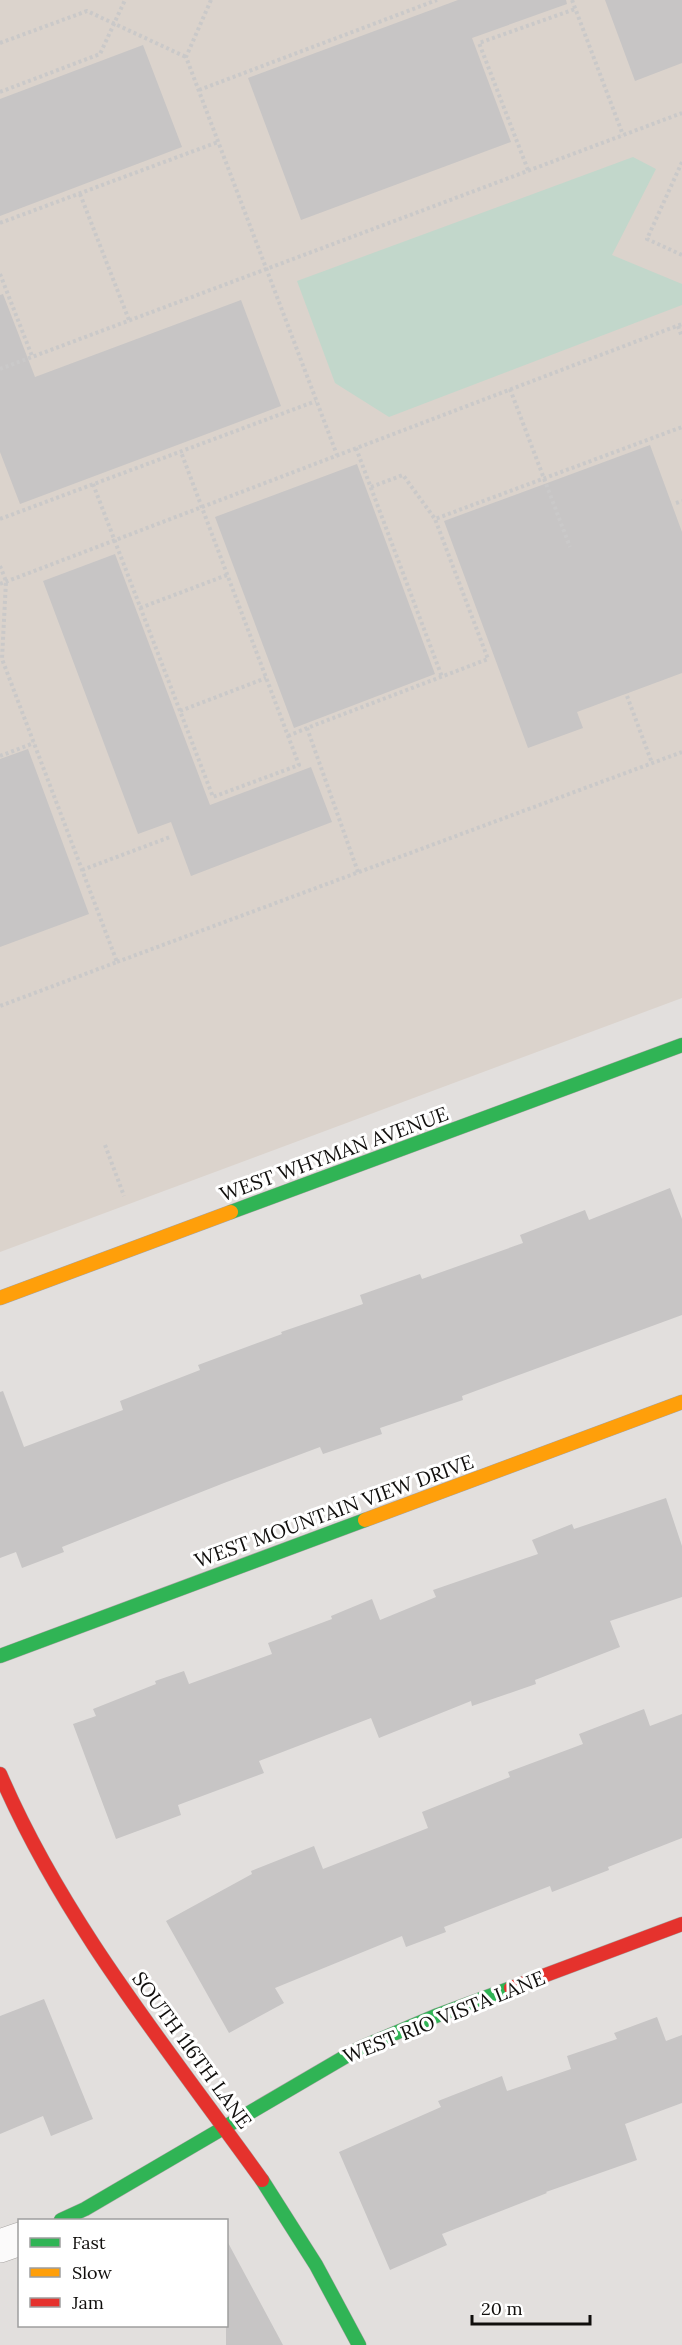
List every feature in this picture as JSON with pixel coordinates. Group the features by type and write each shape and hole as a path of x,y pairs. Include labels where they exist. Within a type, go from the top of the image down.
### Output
{"street":[{"name":"WEST WHYMAN AVENUE","path":"0,1298 682,1045"},
{"name":"WEST MOUNTAIN VIEW DRIVE","path":"0,1656 682,1402"},
{"name":"SOUTH 116TH LANE","path":"0,1774 30,1840 82,1928 298,2235 337,2301 359,2345"},
{"name":"WEST RIO VISTA LANE","path":"63,2219 93,2205 321,2069 370,2044 438,2015 682,1924"},
{"path":"0,2246 18,2240"}],"path":[{"path":"0,92 100,54 125,0"},
{"path":"186,57 211,0"},
{"path":"199,90 437,0"},
{"path":"572,0 623,135"},
{"path":"528,170 479,43 575,9"},
{"path":"0,43 87,11 186,57 337,455"},
{"path":"0,369 682,113"},
{"path":"0,223 218,142"},
{"path":"682,162 647,239 682,255"},
{"path":"80,194 129,320"},
{"path":"0,274 32,356"},
{"path":"0,584 680,325 682,337"},
{"path":"510,390 570,547"},
{"path":"0,519 316,401"},
{"path":"435,519 682,427"},
{"path":"356,447 442,677"},
{"path":"93,484 213,797 299,765 181,452"},
{"path":"288,736 488,659 435,519 403,475 371,487"},
{"path":"676,503 682,501"},
{"path":"0,566 6,581 2,659 117,962"},
{"path":"140,608 227,574"},
{"path":"180,711 266,678"},
{"path":"627,696 652,763"},
{"path":"307,728 358,872"},
{"path":"0,756 34,743"},
{"path":"0,1006 682,752"},
{"path":"82,870 170,837"},
{"path":"105,1145 124,1196"}],"shaded area":[{"path":"0,0 682,0 682,998 0,1252"}],"green space":[{"path":"633,157 656,169 612,255 682,284 682,305 389,417 335,383 297,281"}],"building":[{"path":"458,0 566,0 567,4 472,38 511,142 301,220 248,78"},
{"path":"605,0 682,0 682,63 635,81"},
{"path":"143,45 182,147 0,216 0,99"},
{"path":"3,294 35,377 241,300 281,406 20,504 0,452 0,295"},
{"path":"650,445 682,532 682,673 577,712 583,728 528,748 444,521"},
{"path":"357,464 435,674 294,728 215,517"},
{"path":"115,554 210,805 311,767 332,822 191,876 171,822 138,834 43,581"},
{"path":"28,749 89,914 0,947 0,759"},
{"path":"670,1188 682,1219 682,1315 462,1396 463,1400 380,1428 382,1434 323,1454 320,1447 224,1483 62,1547 64,1552 22,1568 16,1552 0,1558 0,1392 3,1391 24,1447 123,1410 120,1401 200,1370 198,1365 282,1334 281,1332 363,1304 360,1295 420,1274 422,1279 523,1243 520,1235 585,1210 589,1220"},
{"path":"666,1498 682,1546 682,1597 610,1621 620,1647 535,1680 536,1684 472,1706 471,1701 379,1738 371,1718 259,1761 264,1773 178,1805 181,1815 116,1839 73,1724 96,1716 93,1709 156,1684 155,1681 184,1671 189,1684 272,1654 268,1643 332,1619 331,1616 372,1599 380,1620 436,1597 433,1590 538,1554 532,1540 572,1524 574,1529"},
{"path":"644,1709 650,1726 682,1714 682,1838 552,1892 550,1886 444,1927 446,1932 406,1947 402,1936 275,1988 284,2003 229,2033 166,1921 252,1874 251,1871 314,1846 323,1869 428,1828 422,1812 510,1777 508,1772 583,1744 579,1734"},
{"path":"44,1999 93,2119 51,2136 43,2116 0,2134 0,2016"},
{"path":"657,2017 666,2041 682,2035 682,2103 625,2124 637,2160 546,2192 442,2234 447,2245 390,2270 339,2152 441,2107 438,2101 502,2076 507,2091 571,2069 567,2056 617,2039 614,2033"},
{"path":"228,2243 283,2345 226,2345 226,2327 228,2327"}],"traffic: fast":[{"path":"231,1212 682,1045"},
{"path":"0,1656 365,1520"},
{"path":"63,2219 85,2209 360,2048 438,2015 511,1988"},
{"path":"262,2180 316,2265 359,2345"}],"traffic: slow":[{"path":"0,1298 231,1212"},
{"path":"365,1520 682,1402"}],"traffic: jam":[{"path":"0,1774 26,1829 86,1933 120,1984 262,2180"},
{"path":"511,1988 682,1924"}]}
